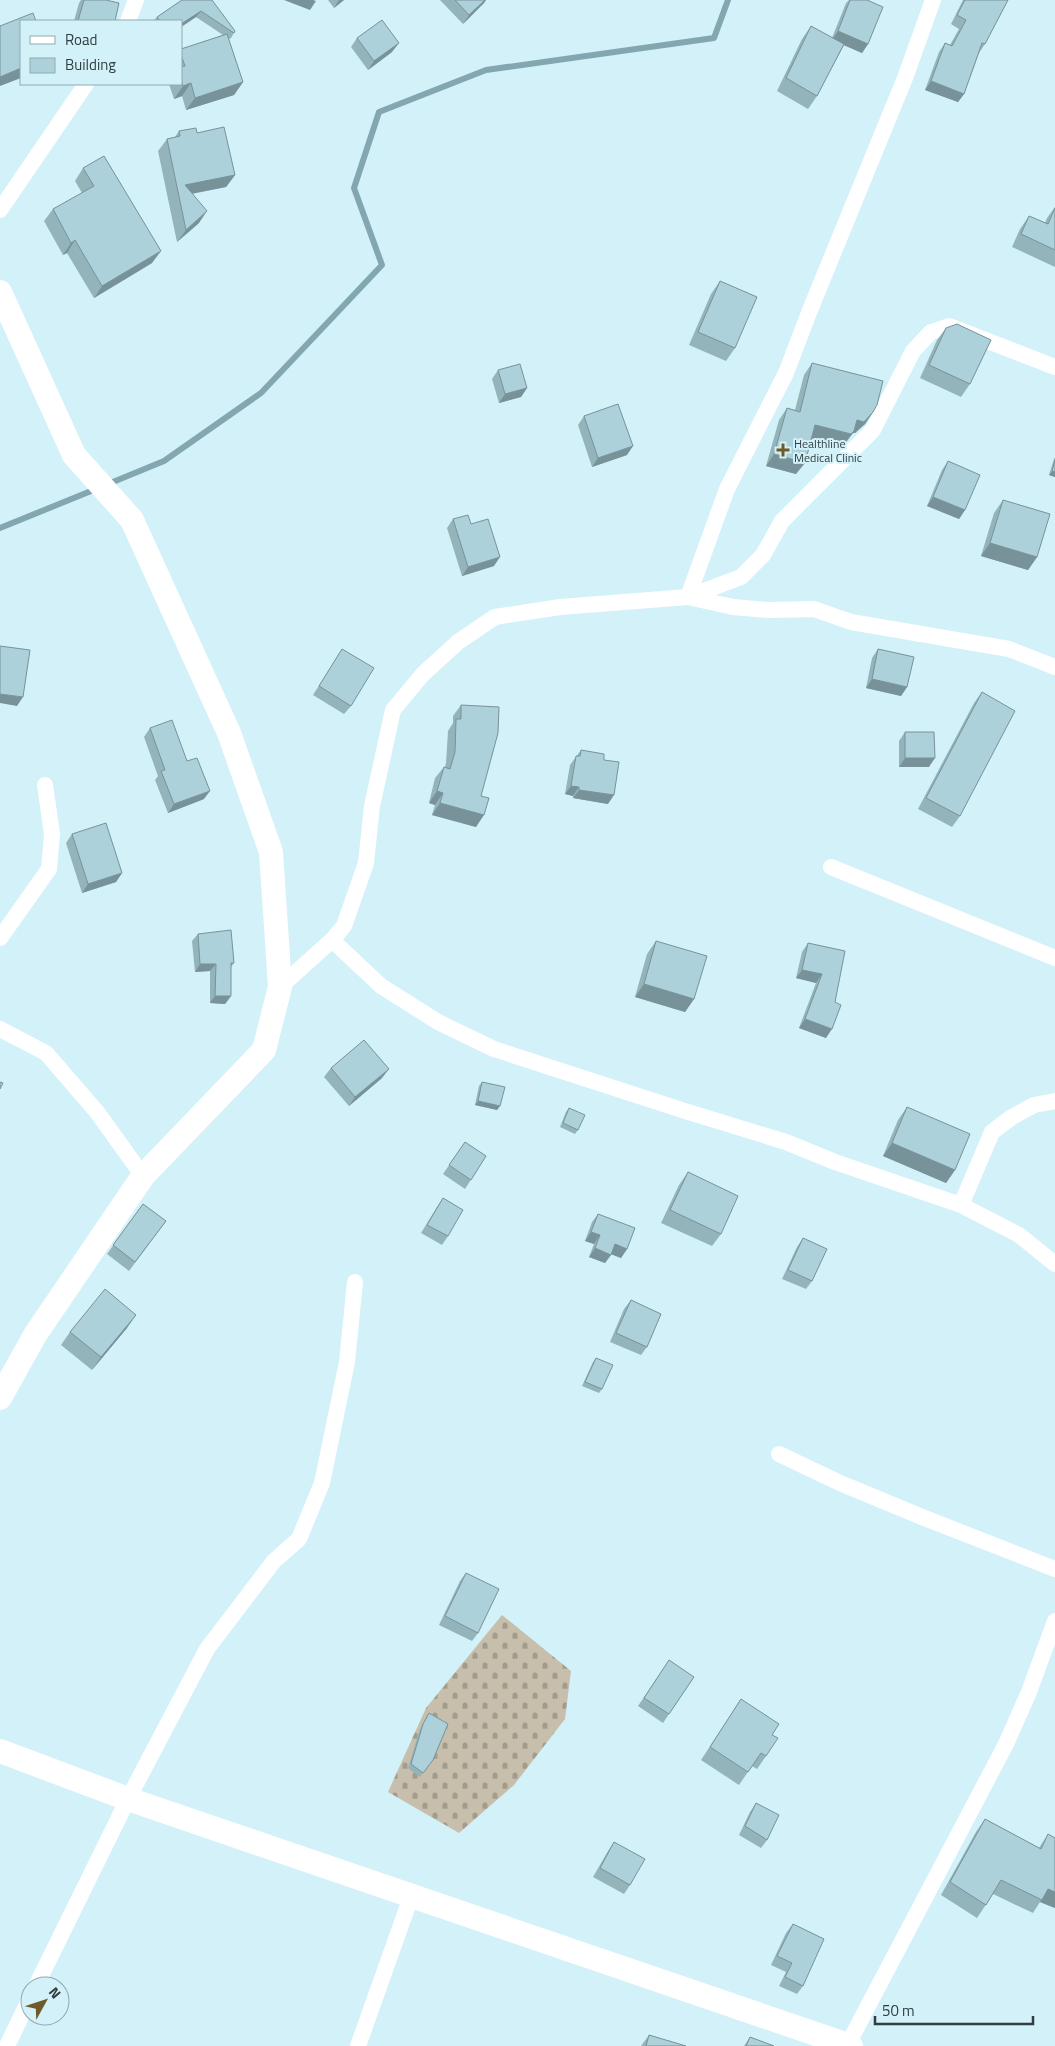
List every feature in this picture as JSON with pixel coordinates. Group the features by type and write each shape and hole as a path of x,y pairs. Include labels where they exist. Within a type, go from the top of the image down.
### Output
{"main road":[{"path":"0,292 74,455 132,520 229,732 271,852 280,987 264,1050 143,1176 35,1334 0,1398"},
{"path":"0,1751 128,1799 849,2046"}],"street":[{"path":"128,20 136,0"},
{"path":"688,597 727,489 786,373 894,105 933,0"},
{"path":"0,210 85,85"},
{"path":"688,597 741,577 764,555 782,521 873,430 913,351 931,332 949,326 1055,367"},
{"path":"280,987 332,940 344,926 366,863 372,806 393,710 423,674 458,642 495,617 560,607 688,597 742,608 768,610 814,609 851,622 1009,649 1055,668"},
{"path":"0,938 49,870 52,834 45,785"},
{"path":"831,867 1055,958"},
{"path":"332,940 381,986 438,1022 494,1049 786,1142 835,1162 960,1205 1019,1235 1055,1264"},
{"path":"0,1029 46,1053 97,1112 143,1176"},
{"path":"960,1205 992,1132 1012,1117 1034,1105 1055,1101"},
{"path":"41,1976 128,1799 207,1649 274,1561 299,1539 322,1483 347,1362 355,1282"},
{"path":"779,1454 840,1483 904,1510 1055,1569"},
{"path":"849,2046 1006,1744 1029,1692 1055,1621"},
{"path":"358,2046 411,1897"},
{"path":"7,2046 20,2019"}],"green space":[{"path":"502,1615 571,1671 565,1719 514,1785 459,1833 388,1792 426,1708"}],"building":[{"path":"84,0 106,0 119,3 115,20 78,20"},
{"path":"182,0 212,0 235,31 234,33 201,11 182,23 182,20 159,20 157,17"},
{"path":"455,0 485,0 469,15"},
{"path":"850,0 867,0 883,7 868,44 838,31"},
{"path":"965,0 1008,0 985,44 982,43 964,94 931,81 945,43 952,46 966,20 957,15"},
{"path":"33,13 36,20 20,20 20,68 0,77 0,26"},
{"path":"382,20 399,43 374,61 357,38"},
{"path":"811,26 844,44 817,96 786,78"},
{"path":"227,34 243,82 195,98 191,83 183,86 182,83 182,67 185,66 182,58 182,49"},
{"path":"224,127 235,175 185,185 207,211 186,230 167,139 180,136 179,131 196,128 197,133"},
{"path":"104,156 161,251 102,286 75,240 71,243 53,209 94,186 83,168"},
{"path":"1055,208 1055,250 1021,234 1029,216 1048,224"},
{"path":"720,281 757,297 735,348 698,332"},
{"path":"957,324 991,340 970,384 929,365 946,328"},
{"path":"812,363 883,381 877,405 873,412 864,422 857,420 854,431 851,434 815,425 805,463 774,454 787,408 800,412"},
{"path":"520,364 527,388 505,394 498,370"},
{"path":"618,404 633,446 598,458 584,416"},
{"path":"1055,460 1055,472 1052,471"},
{"path":"948,461 980,475 965,510 933,497"},
{"path":"1003,500 1050,514 1037,557 990,543"},
{"path":"468,515 471,524 488,519 500,557 468,567 453,519"},
{"path":"0,646 30,650 23,697 0,694"},
{"path":"342,649 374,668 351,706 319,686"},
{"path":"878,649 914,657 907,687 872,679"},
{"path":"982,692 1015,711 960,816 926,798"},
{"path":"461,705 499,707 498,733 481,796 489,798 484,815 440,803 443,793 437,791 444,767 450,769 455,752 456,719 461,719"},
{"path":"172,720 187,761 197,758 210,791 174,804 161,771 165,770 150,728"},
{"path":"905,732 934,732 935,758 905,758"},
{"path":"581,750 604,754 604,760 619,762 614,795 579,790 579,787 571,786 576,756 580,756"},
{"path":"106,823 122,873 88,884 72,834"},
{"path":"231,930 234,963 231,963 231,996 215,996 216,964 200,964 198,934"},
{"path":"656,941 707,956 694,999 644,984"},
{"path":"808,943 845,951 835,1002 841,1005 832,1029 805,1019 822,974 802,970"},
{"path":"364,1040 389,1069 355,1097 331,1068"},
{"path":"482,1082 505,1087 500,1106 478,1101"},
{"path":"907,1107 970,1134 955,1170 892,1143"},
{"path":"569,1108 585,1115 578,1130 563,1123"},
{"path":"465,1142 486,1156 471,1180 449,1165"},
{"path":"688,1172 738,1196 721,1234 670,1210"},
{"path":"443,1198 463,1210 448,1236 427,1225"},
{"path":"143,1204 166,1221 135,1262 113,1245"},
{"path":"598,1214 635,1228 627,1249 615,1244 611,1255 595,1248 600,1235 591,1232"},
{"path":"803,1238 827,1249 812,1281 788,1270"},
{"path":"105,1289 136,1315 101,1357 70,1332"},
{"path":"631,1300 661,1314 647,1347 616,1333"},
{"path":"596,1358 613,1365 602,1389 585,1382"},
{"path":"466,1573 499,1589 478,1633 445,1616"},
{"path":"669,1660 694,1677 669,1714 644,1698"},
{"path":"741,1699 779,1724 772,1735 778,1738 766,1756 761,1753 748,1772 710,1747"},
{"path":"429,1713 448,1724 433,1760 423,1773 411,1764 423,1724"},
{"path":"756,1803 779,1815 767,1840 745,1826"},
{"path":"985,1819 1041,1849 1048,1834 1055,1838 1055,1892 1048,1889 1042,1900 1001,1880 986,1905 950,1882"},
{"path":"614,1842 645,1859 630,1885 600,1868"},
{"path":"793,1924 824,1939 803,1986 785,1977 792,1963 777,1956"},
{"path":"649,2035 686,2046 646,2046"},
{"path":"750,2037 774,2046 746,2046"}],"waterway":[{"path":"108,484 164,461 261,393 382,265 354,188 379,112 486,70 714,38 728,0"},
{"path":"0,528 96,489"}],"place":[{"name":"Healthline Medical Clinic","path":"783,450"}]}
